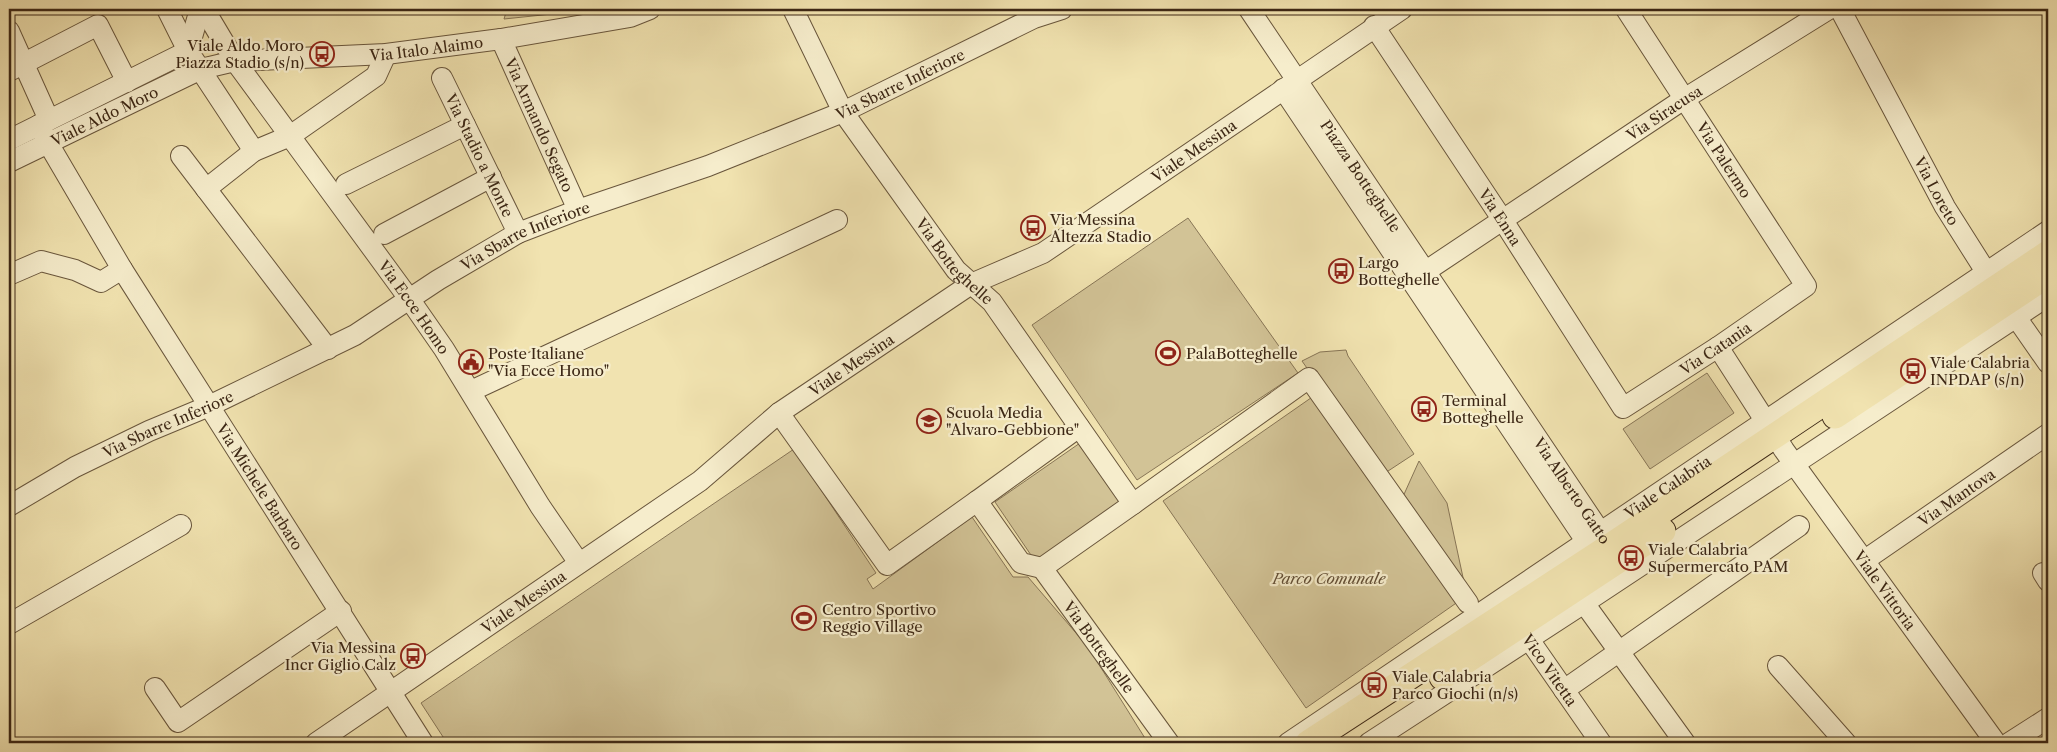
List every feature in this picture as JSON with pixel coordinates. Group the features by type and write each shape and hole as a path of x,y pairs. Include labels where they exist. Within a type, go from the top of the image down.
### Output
{"main road":[{"name":"Viale Calabria","path":"1339,743 1514,619 1602,547 1780,443 2001,296 2048,253"},
{"name":"Viale Calabria","path":"2001,296 2048,275"},
{"name":"Viale Calabria","path":"1308,743 1514,619"}],"street":[{"path":"167,9 188,51 254,151"},
{"path":"188,51 202,9"},
{"name":"Via Ecce Homo","path":"202,9 235,61 410,300 471,391 540,506 579,563"},
{"name":"Via Italo Alaimo","path":"201,69 235,61 386,54 501,39 630,17 650,9"},
{"name":"Via Botteghelle","path":"793,9 842,112 956,270 992,302 1133,504"},
{"name":"Via Sbarre Inferiore","path":"9,506 75,467 149,430 209,406 355,335 438,280 518,233 578,210 708,166 842,112 1034,18 1062,9"},
{"path":"1249,9 1290,85 1602,547"},
{"name":"Viale Messina","path":"316,743 700,481 779,413 971,284 1043,253 1374,26 1402,9"},
{"name":"Via Palermo","path":"1626,9 1806,286"},
{"name":"Via Siracusa","path":"1502,219 1684,99 1829,9"},
{"name":"Via Loreto","path":"1840,9 1945,207 2001,296 2048,363"},
{"path":"16,67 98,25 127,82"},
{"name":"Via Enna","path":"1374,26 1624,408"},
{"name":"Via Michele Barbaro","path":"9,31 16,67 44,122 48,143 122,268 423,743"},
{"name":"Via Armando Segato","path":"501,39 578,210"},
{"name":"Viale Aldo Moro","path":"9,140 188,51"},
{"path":"206,189 254,151 290,136 376,76 386,54"},
{"name":"Viale Aldo Moro","path":"9,162 201,69"},
{"name":"Via Stadio a Monte","path":"442,78 518,233"},
{"name":"Piazza Botteghelle","path":"1290,85 1426,271"},
{"path":"346,184 465,125"},
{"path":"181,156 328,349"},
{"path":"384,234 491,177"},
{"path":"1426,271 1502,219"},
{"path":"471,391 837,220"},
{"name":"Viale Calabria","path":"1369,743 1514,619 1602,547 1780,443 2001,296 2048,231"},
{"path":"10,273 41,261 75,270 101,282 122,268"},
{"name":"Via Alberto Gatto","path":"1426,271 1602,547"},
{"name":"Via Catania","path":"1624,408 1718,347 1806,286"},
{"name":"Viale Calabria","path":"2001,296 2048,296"},
{"name":"Viale Vittoria","path":"1718,347 1780,443 1996,743"},
{"path":"977,501 1021,563 1042,568 1309,378 1468,603"},
{"path":"779,413 887,565 1079,427"},
{"name":"Via Mantova","path":"1865,560 2048,434"},
{"name":"Viale Calabria","path":"1288,743 1514,619 1584,603 1780,443"},
{"path":"9,624 181,525"},
{"path":"1564,690 1799,526"},
{"name":"Via Botteghelle","path":"1042,568 1169,743"},
{"path":"1584,603 1685,743"},
{"path":"155,688 178,722 341,611"},
{"name":"Vico Vitetta","path":"1514,619 1601,743"},
{"path":"1778,666 1846,743"},
{"path":"2009,743 2048,718"}],"green space":[{"path":"507,9 600,9 504,19"},
{"name":"PalaBotteghelle","path":"1188,218 1298,373 1137,480 1032,325"},
{"path":"1346,350 1348,356 1414,454 1382,475 1302,361 1320,352"},
{"path":"1707,373 1734,413 1650,469 1623,429"},
{"name":"Parco Comunale","path":"1318,393 1462,599 1306,708 1163,501"},
{"path":"1080,443 1120,502 1035,561 995,502"},
{"name":"Centro Sportivo Reggio Village","path":"794,449 876,573 867,579 873,589 972,517 1013,577 1028,577 1088,647 1148,743 447,743 421,703"},
{"path":"1419,461 1447,503 1467,596 1401,501"}],"place":[{"name":"Viale Aldo Moro Piazza Stadio (s/n)","path":"322,54"},
{"name":"Via Messina Altezza Stadio","path":"1033,228"},
{"name":"Largo Botteghelle","path":"1341,271"},
{"name":"PalaBotteghelle","path":"1168,353"},
{"name":"Poste Italiane \"Via Ecce Homo\"","path":"471,362"},
{"name":"Viale Calabria INPDAP (s/n)","path":"1913,371"},
{"name":"Terminal Botteghelle","path":"1424,409"},
{"name":"Scuola Media \"Alvaro-Gebbione\"","path":"929,421"},
{"name":"Viale Calabria Supermercato PAM","path":"1631,558"},
{"name":"Centro Sportivo Reggio Village","path":"804,618"},
{"name":"Via Messina Incr Giglio Calz","path":"413,656"},
{"name":"Viale Calabria Parco Giochi (n/s)","path":"1374,685"}]}
